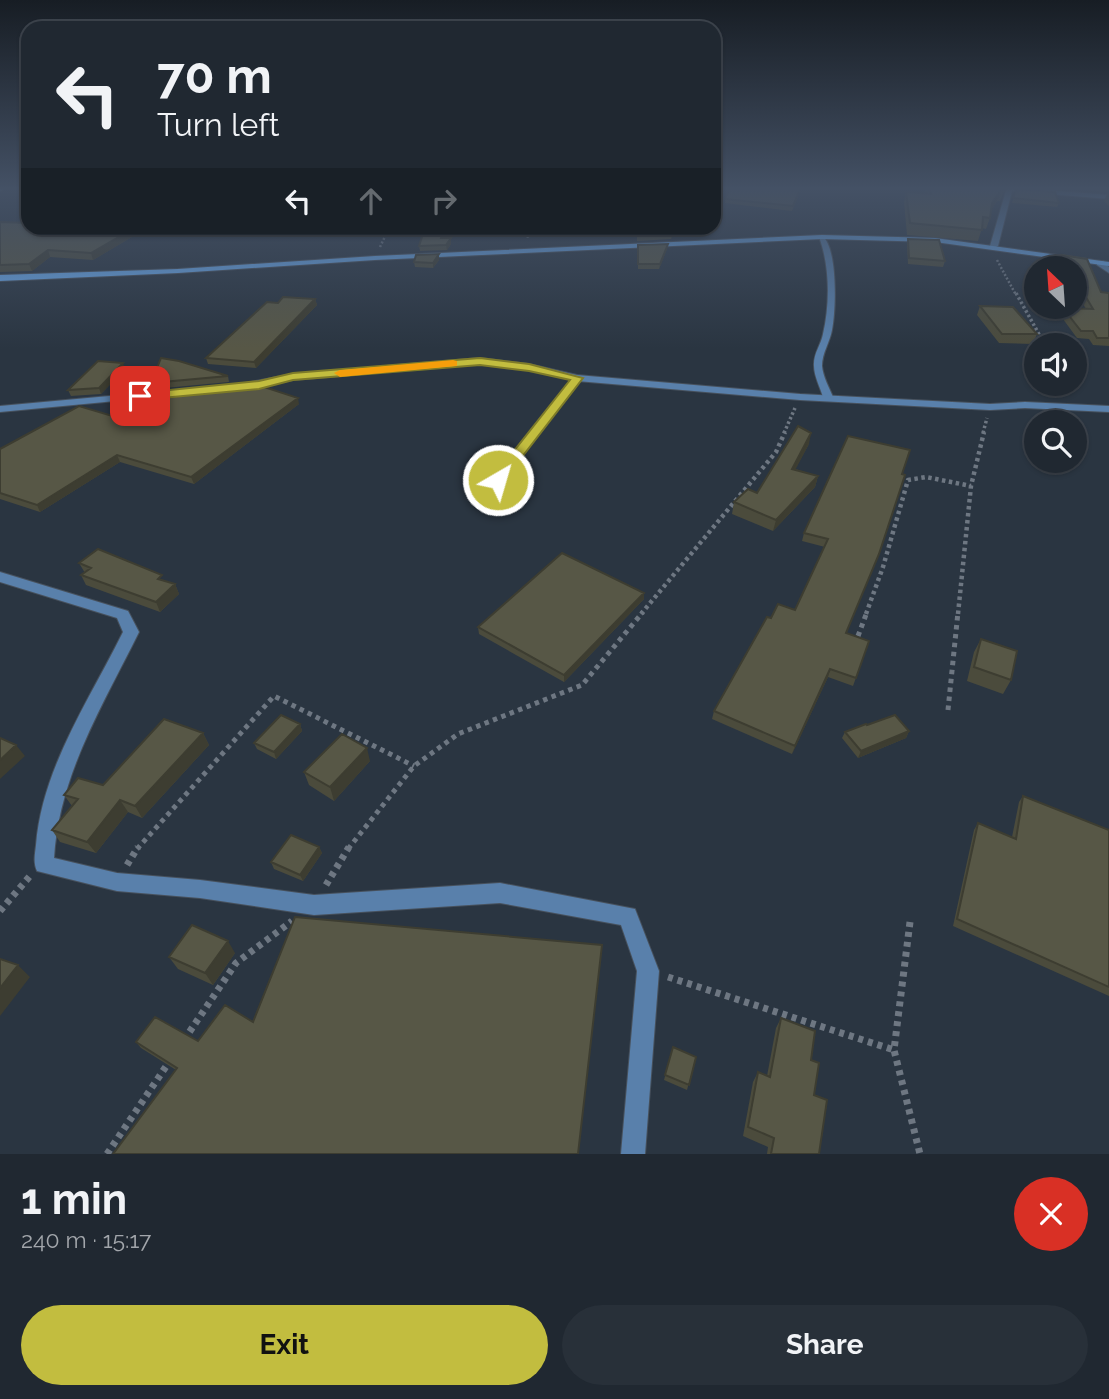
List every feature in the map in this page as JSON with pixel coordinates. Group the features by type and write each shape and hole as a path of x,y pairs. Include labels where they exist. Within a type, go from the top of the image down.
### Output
{"main road":[{"path":"0,278 740,241"},
{"path":"934,241 994,246 1105,264"}],"street":[{"path":"994,246 995,241"},
{"path":"1105,264 1109,271"},
{"path":"231,388 293,377 480,361 577,378 800,397 990,407 1037,405 1109,409"},
{"path":"0,409 176,393"},
{"path":"0,577 123,615 131,632 110,678 84,720 65,766 44,841 44,864 117,882 200,889 314,905 500,893 628,916 648,971 634,1154"}],"lane":[{"path":"824,241 828,248 831,282 826,338 820,351 818,367 828,397"},
{"path":"498,480 577,378"}],"path":[{"path":"994,246 994,256 1038,333"},
{"path":"183,1041 236,963 314,905 344,854 414,766 458,734 582,685 776,452 800,397"},
{"path":"948,710 971,486 990,407"},
{"path":"858,636 883,567 908,480 926,477 971,486"},
{"path":"117,882 143,839 274,696 414,766"},
{"path":"0,911 26,879 44,864"},
{"path":"910,922 894,1050 920,1154"},
{"path":"648,971 894,1050"},
{"path":"107,1154 175,1053"}],"building":[{"path":"0,241 112,241 91,253 48,250 29,264 0,265"},
{"path":"421,241 449,241 446,245 419,246"},
{"path":"908,241 939,241 945,261 909,258"},
{"path":"668,244 660,264 638,264 638,245"},
{"path":"439,254 433,263 414,262 416,255"},
{"path":"1087,259 1101,292 1109,293 1109,338 1097,338 1093,331 1081,331 1072,319 1087,319 1087,309 1093,309 1087,299"},
{"path":"283,297 315,299 254,362 206,358 267,302 278,303"},
{"path":"980,306 1013,307 1036,333 1002,334"},
{"path":"161,358 179,361 228,376 151,383"},
{"path":"98,361 123,363 99,388 68,390"},
{"path":"255,384 298,398 191,477 117,455 37,505 0,493 0,449 79,406 136,423 147,394"},
{"path":"798,426 811,433 792,469 818,476 776,520 734,502 748,489 757,493"},
{"path":"848,436 910,450 902,474 905,475 879,554 846,633 869,641 856,678 830,669 795,746 714,711 767,617 771,618 778,604 795,610 828,539 804,533"},
{"path":"98,549 162,575 158,579 175,584 156,602 81,575 91,568 79,563"},
{"path":"562,553 644,593 564,675 478,627"},
{"path":"981,639 1017,651 1011,680 974,667"},
{"path":"281,715 300,724 274,752 254,743"},
{"path":"895,715 909,731 861,751 845,732 866,724"},
{"path":"164,719 203,733 135,806 120,800 87,842 52,830 78,799 64,795 78,778 103,785"},
{"path":"342,734 367,748 330,787 304,772"},
{"path":"0,738 16,745 0,760"},
{"path":"1023,796 1109,830 1109,987 957,919 978,823 1016,839"},
{"path":"291,835 319,847 300,875 271,862"},
{"path":"295,917 602,945 578,1154 113,1154 177,1068 136,1042 155,1017 198,1041 225,1005 253,1022"},
{"path":"192,925 228,941 205,973 169,957"},
{"path":"0,959 18,965 0,988"},
{"path":"781,1018 815,1031 811,1060 819,1063 814,1095 827,1100 819,1154 771,1154 774,1138 748,1127 758,1072 770,1077"},
{"path":"673,1047 696,1057 689,1085 665,1075"}],"slow traffic":[{"path":"340,373 453,364"}],"route":[{"path":"140,396 259,385 293,377 480,361 577,378 498,480"}]}
